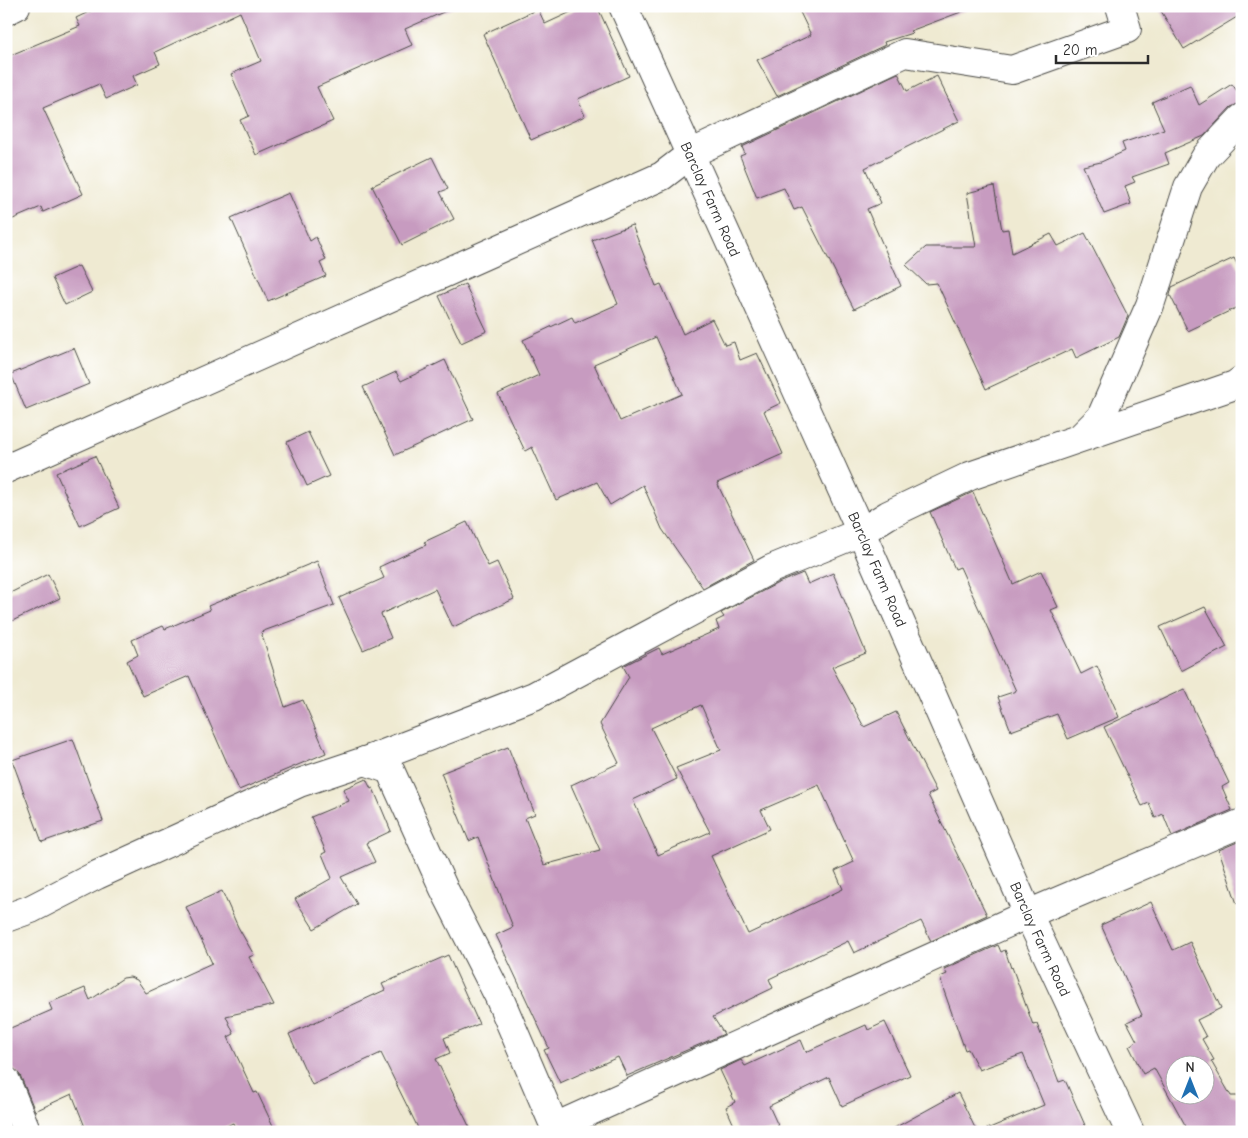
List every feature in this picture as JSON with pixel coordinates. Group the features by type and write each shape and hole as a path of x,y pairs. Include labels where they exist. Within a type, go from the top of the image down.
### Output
{"street":[{"path":"6,11 16,6"},
{"name":"Barclay Farm Road","path":"624,6 692,153 861,532 1028,914 1130,1132"},
{"path":"6,468 662,176 692,153 905,53 1012,70 1128,29 1120,6"},
{"path":"1081,437 1101,417 1150,305 1188,187 1206,156 1242,118"},
{"path":"6,918 31,909 300,783 365,762 534,696 771,569 861,532 888,515 970,476 1235,385 1242,380"},
{"path":"365,762 390,770 444,889 499,997 556,1129 1028,914 1242,823"},
{"path":"6,1081 27,1132"}],"building":[{"path":"101,6 457,6 405,29 412,45 317,87 333,121 256,155 240,120 249,116 231,74 261,61 240,12 155,52 160,64 133,76 137,85 106,99 99,84 43,108 83,194 43,212 41,207 6,222 6,57 80,26 76,18"},
{"path":"584,6 597,6 629,76 578,99 585,116 531,140 483,34 538,9 545,24"},
{"path":"797,6 969,6 969,9 910,31 912,33 884,42 885,45 777,96 757,60 811,35"},
{"path":"1158,6 1242,6 1242,14 1184,49"},
{"path":"898,73 907,91 937,76 959,121 865,168 881,203 867,209 901,286 854,309 802,207 794,210 784,188 757,198 740,156 745,154 742,147"},
{"path":"1232,84 1242,98 1242,103 1231,107 1204,136 1165,153 1169,164 1132,177 1135,182 1125,186 1131,204 1104,214 1083,166 1101,162 1125,151 1122,143 1164,129 1152,102 1190,85 1199,105"},
{"path":"432,157 448,189 440,192 454,219 402,245 372,186"},
{"path":"994,186 1002,230 1008,229 1012,253 1051,234 1058,246 1085,233 1128,316 1119,337 1076,358 1072,349 986,389 937,283 926,284 906,265 926,247 976,247 967,193"},
{"path":"289,193 310,241 316,237 326,260 320,263 326,276 268,301 231,218"},
{"path":"632,225 656,286 661,284 683,334 712,319 725,345 734,342 740,360 757,353 781,403 764,411 783,454 717,483 754,560 703,588 662,529 643,485 610,505 597,482 556,500 532,447 525,451 498,394 539,375 523,340 572,317 575,323 618,304 592,240","holes":["656,337 682,394 620,421 594,364"]},
{"path":"1234,258 1242,274 1242,305 1188,331 1170,295 1172,287"},
{"path":"79,266 92,292 65,305 52,278"},
{"path":"465,284 487,331 461,343 439,296"},
{"path":"74,348 89,384 26,410 11,374"},
{"path":"445,360 473,419 395,455 363,387 396,372 401,381"},
{"path":"308,432 329,476 307,486 287,442"},
{"path":"95,456 119,508 80,526 56,473"},
{"path":"973,492 1013,584 1041,571 1058,607 1051,610 1081,674 1097,666 1119,717 1068,739 1057,714 1011,731 998,697 1016,691 960,567 955,569 930,512"},
{"path":"467,522 488,566 497,562 514,599 453,627 435,589 381,614 391,638 363,650 339,598 384,578 379,567 426,545 424,542"},
{"path":"317,561 334,605 261,632 285,707 303,700 326,753 239,790 189,676 143,696 127,661 138,655 132,640 163,626 165,629 210,610 208,606"},
{"path":"803,573 808,584 833,573 866,653 832,667 864,727 896,712 936,791 928,795 987,915 931,941 921,921 854,953 848,941 769,979 773,988 713,1017 724,1034 627,1076 618,1057 560,1083 544,1050 549,1048 496,935 513,927 478,837 469,841 441,773 508,747 535,814 525,818 544,865 600,850 571,785 619,763 600,724 629,677 623,666 659,648 662,654 719,629 716,621 724,617 721,613 778,583","holes":["701,705 721,750 676,768 710,832 658,855 633,800 677,779 651,728","819,785 854,862 835,871 843,889 748,934 711,856 770,829 761,810"]},
{"path":"48,574 60,598 6,624 6,595"},
{"path":"1205,607 1227,647 1181,671 1160,627"},
{"path":"1184,689 1229,783 1222,787 1232,810 1172,836 1163,814 1155,818 1149,803 1142,806 1104,727"},
{"path":"73,739 103,821 42,842 12,760"},
{"path":"366,779 371,789 373,788 391,831 366,843 375,862 341,877 357,904 314,929 295,899 332,878 322,854 326,852 311,817 349,801 343,789"},
{"path":"1242,840 1242,904 1237,904 1219,850"},
{"path":"222,891 238,927 254,955 249,957 274,1005 226,1016 234,1034 228,1037 254,1093 257,1092 276,1132 237,1132 233,1123 214,1132 87,1132 72,1094 35,1111 20,1075 6,1063 6,1030 52,1010 49,1003 85,988 90,1000 123,978 130,977 137,980 146,993 212,963 186,907"},
{"path":"1151,902 1173,950 1190,942 1221,1008 1197,1020 1206,1037 1202,1039 1212,1056 1166,1056 1166,1090 1154,1068 1143,1074 1129,1046 1137,1041 1127,1022 1142,1015 1101,925"},
{"path":"998,945 1001,952 1005,950 1033,1025 1037,1024 1059,1082 1065,1080 1088,1132 980,1132 1044,1105 1023,1054 979,1070 968,1049 965,1050 944,991 940,977 947,974 944,969"},
{"path":"448,955 479,1024 444,1038 450,1053 436,1059 472,1132 420,1132 381,1053 312,1085 289,1034 385,990 382,984"},
{"path":"885,1022 910,1075 842,1106 829,1077 769,1106 781,1132 737,1132 726,1107 735,1102 720,1070 741,1060 745,1066 801,1040 806,1052 866,1025 868,1030"},
{"path":"1216,1070 1231,1096 1242,1096 1242,1132 1189,1132 1175,1106 1216,1106"},
{"path":"958,1093 977,1132 887,1132"}]}
